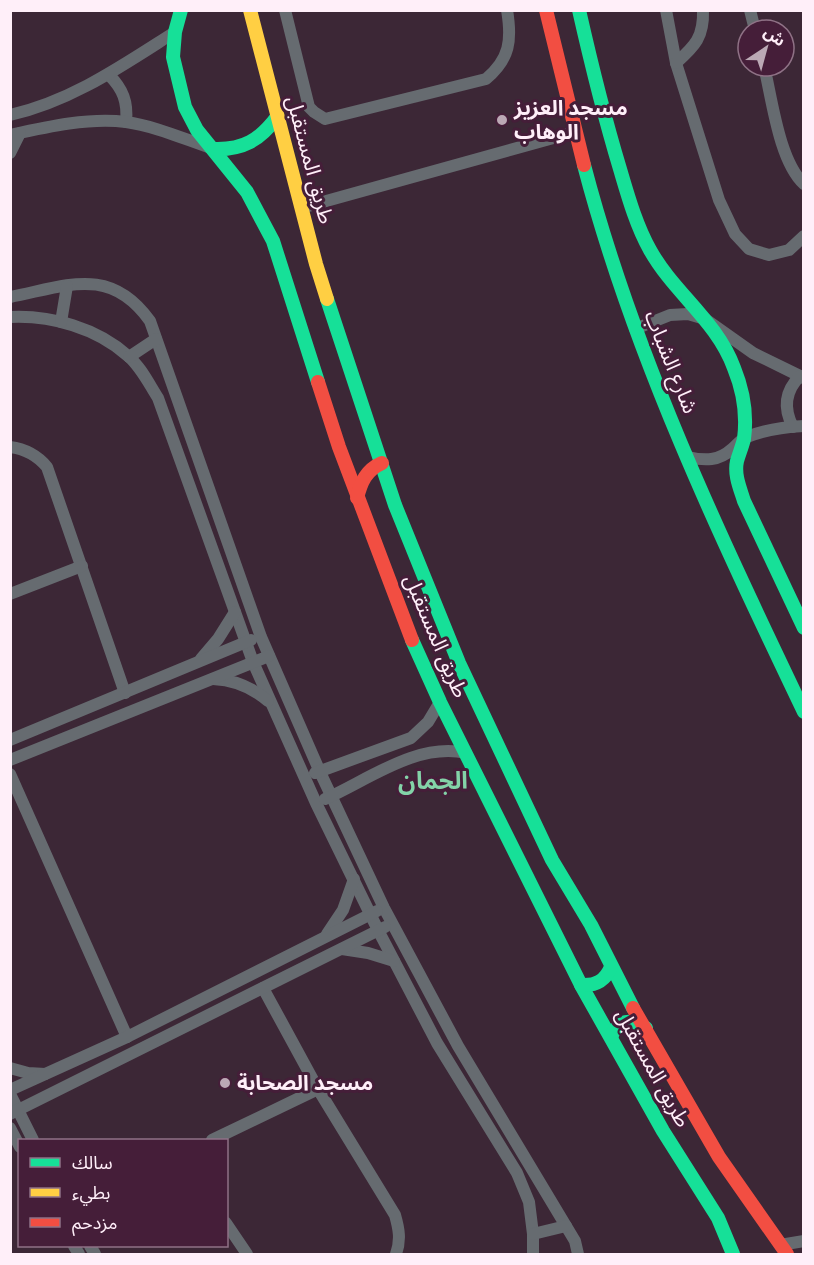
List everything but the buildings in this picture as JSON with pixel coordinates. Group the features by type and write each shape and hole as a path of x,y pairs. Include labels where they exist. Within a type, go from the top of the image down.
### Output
{"main road":[{"path":"178,21 189,10"},
{"name":"شارع الشباب","path":"546,10 575,132 603,232 635,328 688,457 804,712"},
{"name":"شارع الشباب","path":"579,10 602,107 638,223 663,272 705,319 720,339 732,362 743,403 744,437 737,464 738,484 804,628"},
{"name":"طريق المستقبل","path":"248,12 335,325 404,525 459,663 552,860 591,925 611,967 719,1156 784,1250"},
{"name":"طريق المستقبل","path":"178,21 173,57 185,107 197,130 246,192 273,241 357,498 408,631 440,702 581,985 663,1131 718,1218 733,1254"},
{"path":"214,149 229,150 244,147 269,130 277,117"},
{"path":"357,498 364,476 372,467 382,463"},
{"path":"581,985 588,986 600,982 609,974 611,967"},
{"path":"611,1037 616,1026 626,1021 633,1020 646,1028"}],"street":[{"path":"285,10 309,107 325,119 486,79 503,61 508,46 510,30 507,10"},
{"path":"666,10 676,63 719,200 735,234 749,249 769,255 789,250 804,236"},
{"path":"676,63 694,47 704,26 703,10"},
{"path":"14,112 66,96 109,75 178,21"},
{"path":"109,75 125,96 126,122"},
{"path":"767,78 785,153 790,167 804,184"},
{"path":"10,153 15,134 91,122 126,122 214,149"},
{"path":"301,208 575,132"},
{"path":"10,297 86,283 106,285 124,292 139,305 150,321 261,637 320,772 392,923 458,1046 575,1241 578,1254"},
{"path":"61,322 67,286"},
{"path":"635,328 670,315 688,314 705,319 753,353 802,377 790,388 786,404 787,412 798,426 744,437 730,451 718,458 703,460 688,457"},
{"path":"10,317 25,316 61,322 97,335 129,357 154,391 167,420 253,662 271,704 370,915 437,1043 517,1173 528,1202 533,1234 533,1254"},
{"path":"129,357 156,339"},
{"path":"10,447 26,450 39,457 47,467 125,693"},
{"path":"10,594 82,566"},
{"path":"197,663 218,639 235,612"},
{"path":"10,740 261,637"},
{"path":"10,760 209,678 269,656"},
{"path":"209,678 243,684 271,704"},
{"path":"305,777 411,738 422,730 440,702"},
{"path":"67,717 74,734"},
{"path":"316,803 420,754 441,750 466,753"},
{"path":"10,774 127,1037"},
{"path":"325,937 342,910 354,879"},
{"path":"32,1139 14,1113 10,1092 127,1037 384,908"},
{"path":"14,1113 392,923"},
{"path":"341,949 368,953 394,961"},
{"path":"263,988 318,1089 395,1215 400,1230 396,1254"},
{"path":"189,1005 197,1021"},
{"path":"10,1068 28,1073 46,1074"},
{"path":"214,1139 318,1089"},
{"path":"10,1128 18,1143"},
{"path":"228,1226 247,1254"},
{"path":"533,1234 566,1226"},
{"path":"784,1250 804,1241"}],"traffic: fast":[{"path":"181,10 175,32 173,57 185,107 197,130 247,192 273,241 318,382"},
{"path":"579,10 609,129 629,200 641,231 660,265 717,336 737,376 744,403 745,421 744,439 736,466 738,481 744,501 804,628"},
{"path":"214,149 234,148 250,142 264,132 277,117"},
{"path":"584,165 604,236 653,375 710,511 804,712"},
{"path":"327,299 395,505 459,663 552,860 591,925 633,1008"},
{"path":"412,640 440,702 581,985 663,1131 718,1218 733,1254"},
{"path":"581,985 599,982 611,967"},
{"path":"611,1037 617,1027 625,1022 646,1028"}],"traffic: slow":[{"path":"250,10 327,299"}],"traffic: jam":[{"path":"546,10 584,165"},
{"path":"318,382 339,447 412,640"},
{"path":"357,498 365,477 382,463"},
{"path":"633,1008 719,1157 787,1254"}],"place":[{"name":"مسجد العزيز الوهاب","path":"502,120"},
{"name":"مسجد الصحابة","path":"225,1083"}],"district":[{"name":"الجمان","path":"433,781"}]}
